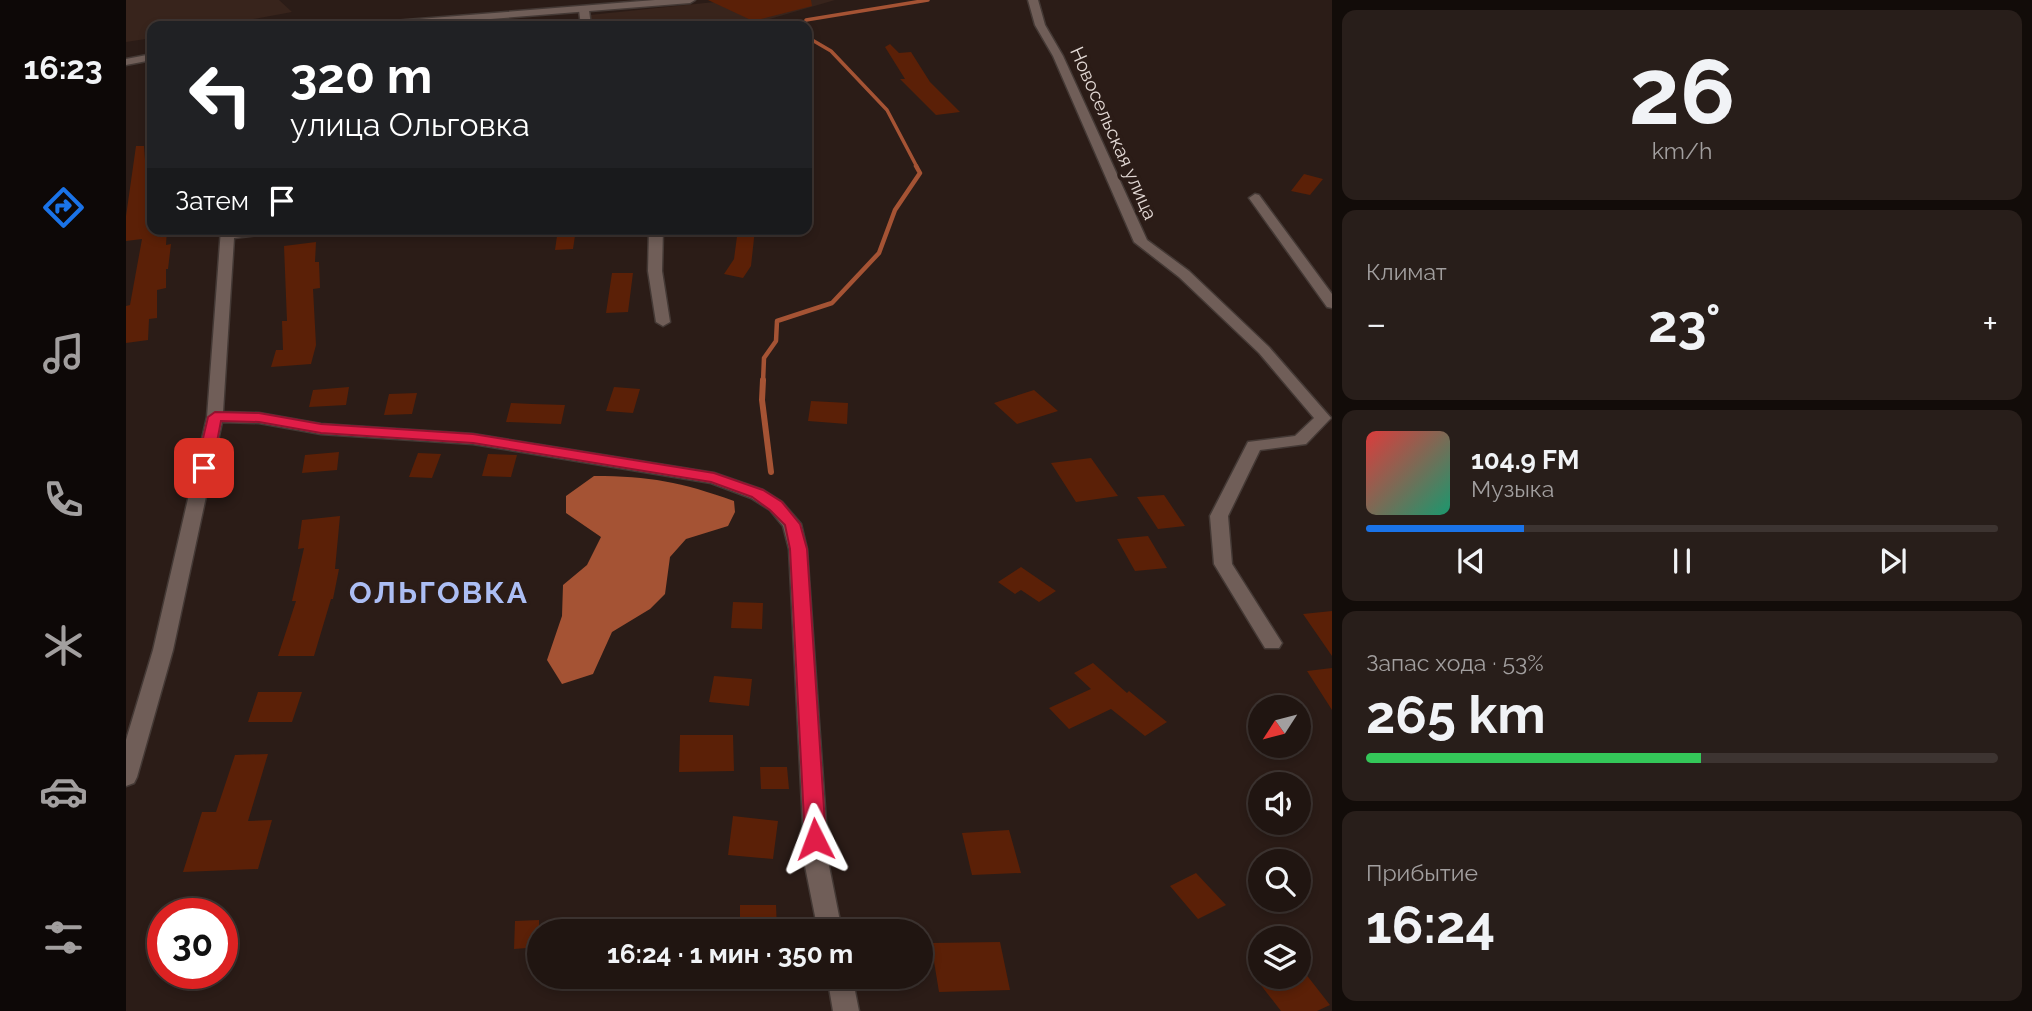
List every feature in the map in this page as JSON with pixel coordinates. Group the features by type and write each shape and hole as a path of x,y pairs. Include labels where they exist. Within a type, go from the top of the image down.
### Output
{"street":[{"path":"432,21 690,0"},
{"name":"Новосельская улица","path":"1033,0 1040,25 1058,56 1141,242 1184,274 1254,341 1327,421 1300,440 1254,446 1219,516 1223,564 1272,643"},
{"path":"584,9 585,21"},
{"path":"126,62 147,58"},
{"path":"1255,198 1332,304"},
{"path":"126,777 163,650 215,417 227,235"},
{"path":"656,235 655,271 663,322"},
{"path":"215,417 259,418 321,429 473,439 593,457 714,478 757,494 776,506 792,524 799,549 817,866 828,919"},
{"path":"842,989 846,1011"}],"shaded area":[{"path":"126,0 279,0 292,12 242,21 147,21 147,39 126,42"},
{"path":"734,0 835,0 763,21 592,21 590,15"},
{"path":"594,476 649,479 698,489 734,501 735,512 728,526 686,539 670,557 665,594 650,609 612,632 593,674 562,684 547,660 562,616 563,585 587,565 601,537 566,513 566,496"}],"building":[{"path":"708,0 811,0 812,6 753,21"},
{"path":"890,44 899,53 911,52 930,82 960,112 936,115 900,79 905,79 885,47"},
{"path":"136,146 144,146 147,235 167,235 166,245 171,244 166,269 166,288 157,290 157,318 149,319 148,340 126,343 126,306 130,305 142,239 126,241 126,216"},
{"path":"1304,174 1323,179 1310,195 1291,191"},
{"path":"557,235 575,235 573,249 555,250"},
{"path":"737,235 754,235 751,266 743,278 724,274 734,259"},
{"path":"316,242 315,262 319,262 320,288 313,289 316,345 311,364 271,367 276,350 283,350 282,321 287,321 284,246"},
{"path":"612,273 633,273 628,312 606,313"},
{"path":"349,387 346,405 309,407 313,390"},
{"path":"614,387 640,389 633,413 606,411"},
{"path":"1034,390 1058,411 1017,424 994,403"},
{"path":"417,393 412,414 384,415 389,394"},
{"path":"811,401 848,403 847,424 808,421"},
{"path":"511,403 565,405 561,424 506,422"},
{"path":"339,452 337,470 302,473 305,455"},
{"path":"418,453 441,454 432,478 409,477"},
{"path":"488,454 517,455 511,477 482,476"},
{"path":"1091,458 1118,496 1076,502 1051,463"},
{"path":"1164,495 1185,526 1158,529 1137,497"},
{"path":"340,516 335,569 339,569 333,599 314,656 278,656 296,601 292,601 304,548 298,549 302,520"},
{"path":"1148,536 1167,568 1135,571 1117,539"},
{"path":"1021,567 1056,591 1039,602 1021,590 1015,594 998,582"},
{"path":"733,602 763,603 762,629 731,628"},
{"path":"1332,611 1332,656 1303,614"},
{"path":"1093,663 1127,693 1129,691 1167,722 1145,736 1111,709 1069,729 1049,708 1091,689 1074,673"},
{"path":"1332,668 1332,710 1307,671"},
{"path":"714,676 752,679 749,706 709,702"},
{"path":"258,692 302,692 292,722 248,722"},
{"path":"680,735 733,735 734,771 679,772"},
{"path":"268,754 248,821 272,820 258,869 183,872 202,812 216,812 235,755"},
{"path":"760,767 787,767 789,789 761,789"},
{"path":"733,816 778,821 773,859 728,855"},
{"path":"1009,830 1021,873 972,875 962,833"},
{"path":"1196,873 1226,905 1198,919 1170,886"},
{"path":"740,905 776,905 777,919 740,919"},
{"path":"527,920 527,948 514,949 515,921"},
{"path":"1000,942 1010,990 939,992 933,943"},
{"path":"1311,981 1330,1005 1317,1011 1281,1011 1264,989 1311,989"}],"waterway":[{"path":"806,21 928,0"},
{"path":"812,40 831,51 887,110 917,167"},
{"path":"763,382 764,358 776,341 777,321 832,303 879,253 895,210 920,173 916,166"},
{"path":"763,380 762,400 771,472"}],"district":[{"name":"ОЛЬГОВКА","path":"439,593"}],"route":[{"path":"204,468 215,417 259,418 321,429 473,439 593,457 714,478 757,494 776,506 792,524 799,549 815,839"}]}
